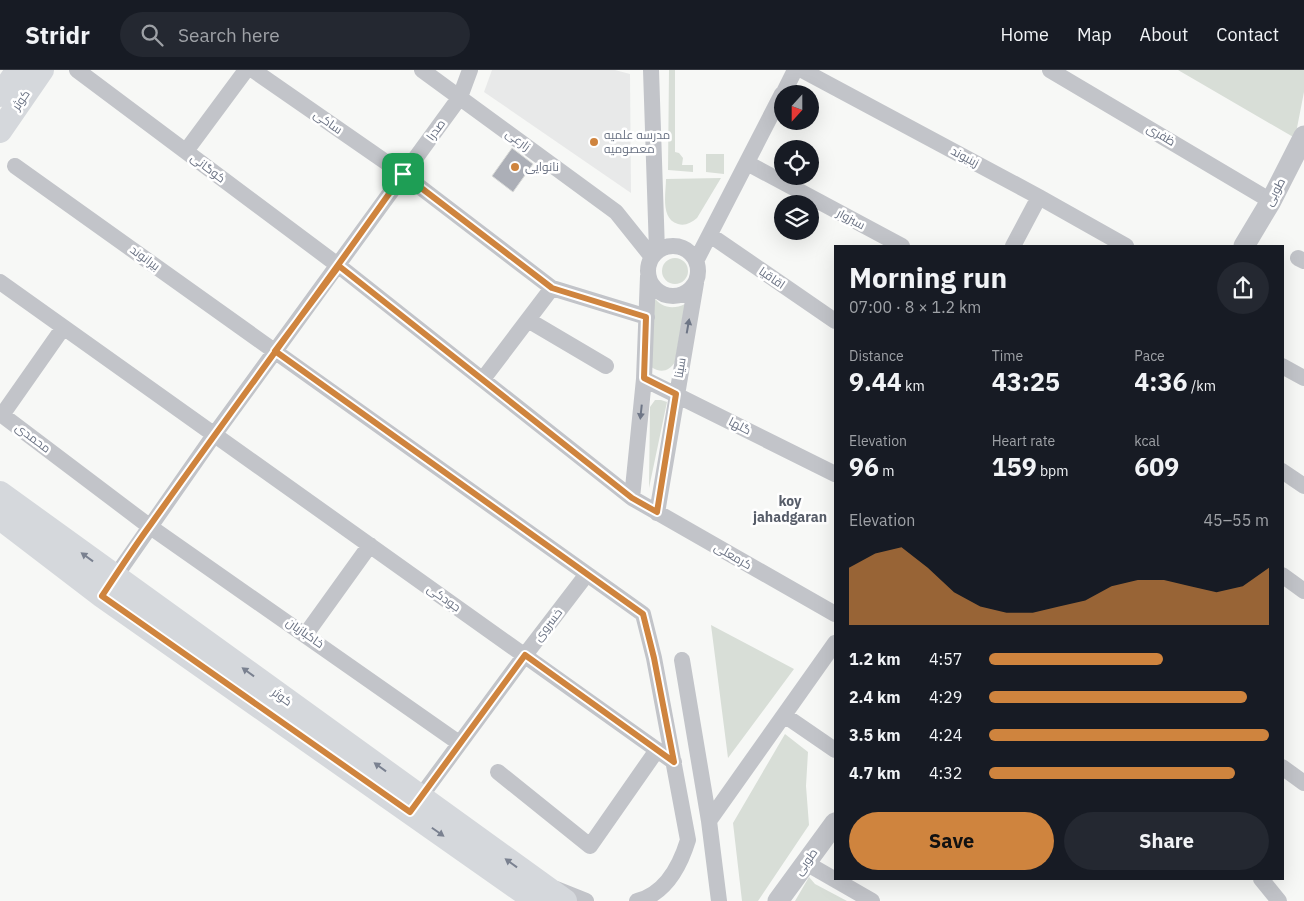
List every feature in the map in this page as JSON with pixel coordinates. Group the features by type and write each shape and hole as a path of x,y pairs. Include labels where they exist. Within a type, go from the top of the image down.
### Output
{"main road":[{"name":"کوثر","path":"0,95 18,70"},
{"name":"کوثر","path":"1,127 42,70"},
{"name":"کوثر","path":"0,493 108,586"},
{"name":"کوثر","path":"0,518 108,586 534,890 565,901"}],"street":[{"name":"کوگانی","path":"77,70 339,266 483,379"},
{"path":"186,151 246,70"},
{"name":"ساکی","path":"253,70 403,174 552,288"},
{"name":"زارعی","path":"422,70 616,212 655,254"},
{"name":"صدرا","path":"108,586 214,435 339,266 403,174 460,97 470,70"},
{"path":"651,70 655,254"},
{"path":"788,85 795,70"},
{"name":"زینیوند","path":"802,70 1039,197 1124,245"},
{"name":"ظفری","path":"1050,70 1272,200"},
{"path":"696,261 774,111"},
{"name":"طوبی","path":"1245,245 1272,200 1304,138"},
{"name":"سبزوار","path":"747,162 900,245"},
{"name":"بیرانوند","path":"15,166 275,351"},
{"path":"1013,245 1039,197"},
{"name":"اقاقیا","path":"710,235 834,320"},
{"path":"632,498 644,378 648,266 655,254 666,247 674,246 684,248 691,254 696,261 699,272 696,283 689,291 680,296 669,296 660,293 652,286 648,276"},
{"path":"0,282 214,435"},
{"name":"سینا","path":"657,512 696,283"},
{"path":"483,379 552,288 646,317"},
{"path":"528,320 606,366"},
{"name":"محمدی","path":"63,328 1,414 149,526"},
{"path":"275,351 643,614 654,658 688,840 682,858 671,876 659,890 643,900"},
{"path":"1284,367 1304,378"},
{"name":"گلها","path":"644,378 834,473"},
{"name":"کرمعلی","path":"483,379 632,498 834,613"},
{"name":"جودکی","path":"214,435 674,762"},
{"path":"1284,472 1304,486"},
{"name":"خاکبازیان","path":"149,526 306,634 459,743"},
{"path":"306,634 370,545"},
{"name":"خسروی","path":"415,804 587,574"},
{"path":"1284,576 1304,591"},
{"path":"710,821 834,644"},
{"path":"682,660 710,821 719,901"},
{"path":"784,715 834,749"},
{"path":"498,772 590,846 657,750"},
{"path":"1284,768 1304,783"},
{"name":"طوبی","path":"778,901 834,824"},
{"path":"806,863 834,879"},
{"path":"836,880 872,901"},
{"path":"1262,880 1279,901"},
{"path":"534,890 586,901"}],"shaded area":[{"name":"مدرسه علمیه معصومیه","path":"492,70 615,70 630,74 631,193 484,92"},
{"path":"669,70 675,70 675,152 679,153 683,158 682,165 693,165 693,172 668,170"},
{"path":"1178,70 1304,70 1304,92 1295,138"},
{"path":"706,154 724,154 724,174 706,172"},
{"path":"721,178 695,220 683,225 672,221 665,205 666,179"},
{"path":"675,258 684,262 688,271 684,280 675,284 666,280 662,271 666,262"},
{"path":"653,296 660,303 668,307 685,304 675,362 667,370 658,370 651,367"},
{"path":"655,400 667,402 649,488 650,407"},
{"path":"711,625 794,669 728,758"},
{"path":"785,734 808,752 806,786 809,825 758,901 742,901 733,823"},
{"path":"809,877 815,884 847,901 795,901"}],"building":[{"name":"نانوایی","path":"512,148 533,164 513,192 492,176"}],"place":[{"name":"مدرسه علمیه معصومیه","path":"594,142"},
{"name":"نانوایی","path":"515,167"}],"district":[{"name":"koy jahadgaran","path":"790,510"}],"route":[{"path":"403,174 339,266 275,351 149,526 102,596 410,812 525,655 674,762 654,658 643,614 275,351 307,308 339,266 632,498 657,512 676,394 644,378 646,317 552,288 403,174"}]}
